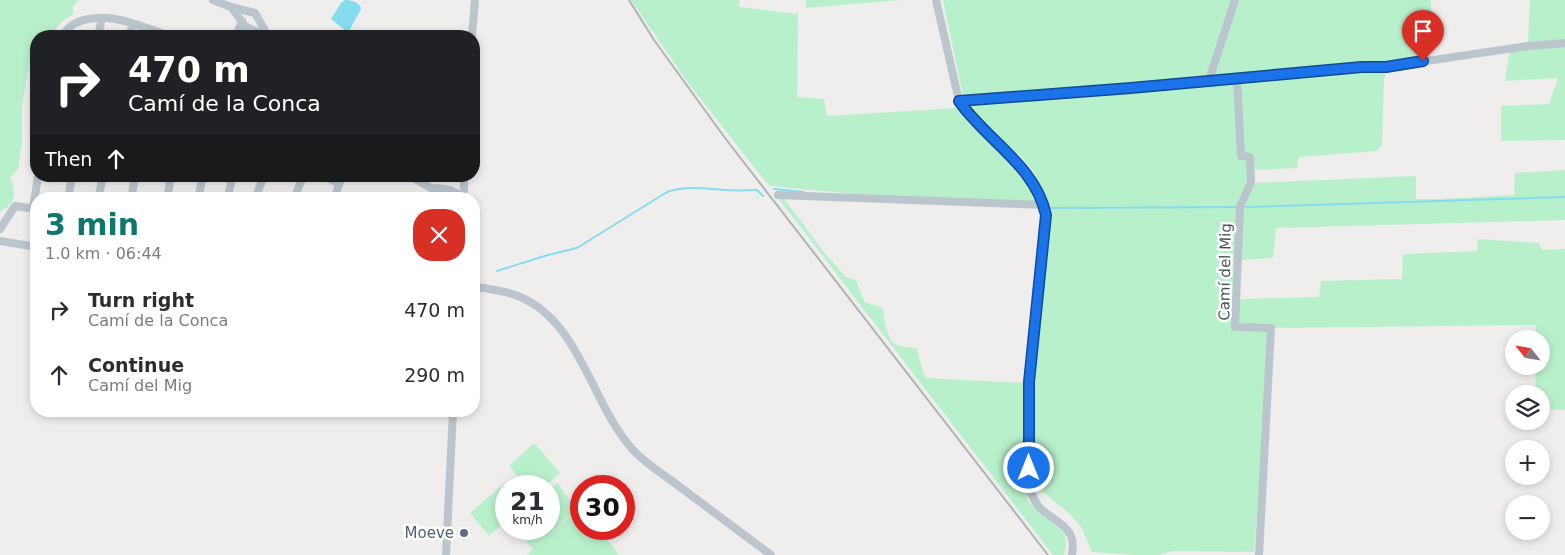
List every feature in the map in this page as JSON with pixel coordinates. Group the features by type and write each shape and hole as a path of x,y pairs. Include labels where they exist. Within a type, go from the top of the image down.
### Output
{"street":[{"path":"213,0 255,13 263,30"},
{"path":"472,30 475,0"},
{"path":"936,0 959,101 968,113 1019,164 1030,179 1046,215 1029,382 1029,488 1032,498 1040,508 1061,522 1067,529 1073,542 1072,555"},
{"path":"1209,80 1235,0"},
{"path":"231,7 244,26 254,30"},
{"path":"238,30 244,14 248,11"},
{"path":"99,30 102,18"},
{"path":"67,30 73,24 87,19 102,18 114,18 150,30"},
{"path":"248,30 256,25 258,20"},
{"path":"131,30 132,24"},
{"path":"959,101 1131,88 1362,67 1386,67 1528,46 1565,43"},
{"name":"Camí del Mig","path":"1236,79 1241,156 1250,156 1251,182 1240,207 1235,327 1271,328 1259,555"},
{"path":"420,182 436,192"},
{"path":"448,190 460,182"},
{"path":"431,188 455,192"},
{"path":"778,196 1043,205"},
{"path":"0,229 15,206 30,208"},
{"path":"0,242 30,246"},
{"path":"480,288 504,291 519,296 554,321 574,348 614,426 636,454 770,555"},
{"path":"446,555 453,417"}],"green space":[{"path":"0,0 79,0 73,6 73,14 54,30 30,30 30,61 22,106 22,143 18,169 10,178 14,188 14,197 9,205 0,212"},
{"path":"631,0 740,0 739,7 798,14 797,97 824,99 827,116 958,108 1013,164 1023,176 1038,202 855,194 769,186 689,84"},
{"path":"806,0 900,0 806,8"},
{"path":"943,0 1431,0 1429,62 1387,70 1384,79 1382,145 1377,151 1299,157 1297,168 1254,170 1252,183 1416,176 1416,199 1443,199 1514,195 1515,173 1565,170 1565,220 1276,228 1273,258 1240,260 1236,299 1319,297 1321,281 1402,279 1403,254 1477,251 1478,239 1539,243 1542,250 1565,249 1565,410 1550,409 1550,385 1535,385 1536,375 1550,375 1550,330 1536,330 1536,325 1272,328 1254,552 1174,551 1158,555 1137,555 1092,552 1081,527 1070,514 1044,493 1031,473 1032,382 1037,316 1049,214 1048,203 1032,170 1020,156 979,118 963,96"},
{"path":"1530,0 1565,0 1565,140 1501,141 1501,106 1549,104 1558,78 1505,81 1510,46 1528,42"},
{"path":"783,197 824,252 846,277 856,280 865,302 883,308 890,339 899,346 917,349 926,378 1025,383 1025,487 1028,501 1065,534 1066,545 1064,555 1053,555 778,198"},
{"path":"534,443 560,473 558,475 517,475 509,466"},
{"path":"560,486 570,501 570,516 560,525"},
{"path":"495,492 495,531 489,536 470,513"},
{"path":"570,517 570,540 607,540 619,555 527,555 533,549 525,540 543,540 539,544 544,540 560,540 560,526"}],"water":[{"path":"345,0 352,1 357,3 361,9 350,30 345,30 331,19"}],"waterway":[{"path":"497,271 577,248 667,192 674,190 696,188 757,190 763,196"},
{"path":"774,189 804,192"},
{"path":"1244,207 1565,197"},
{"path":"1051,208 1239,207"}],"railway":[{"path":"629,0 654,40 725,138 1048,555"}],"place":[{"name":"Moeve","path":"464,533"}],"route":[{"path":"1029,468 1029,382 1046,215 1030,179 1015,160 968,113 959,101 1131,88 1362,67 1386,67 1423,61"}]}
